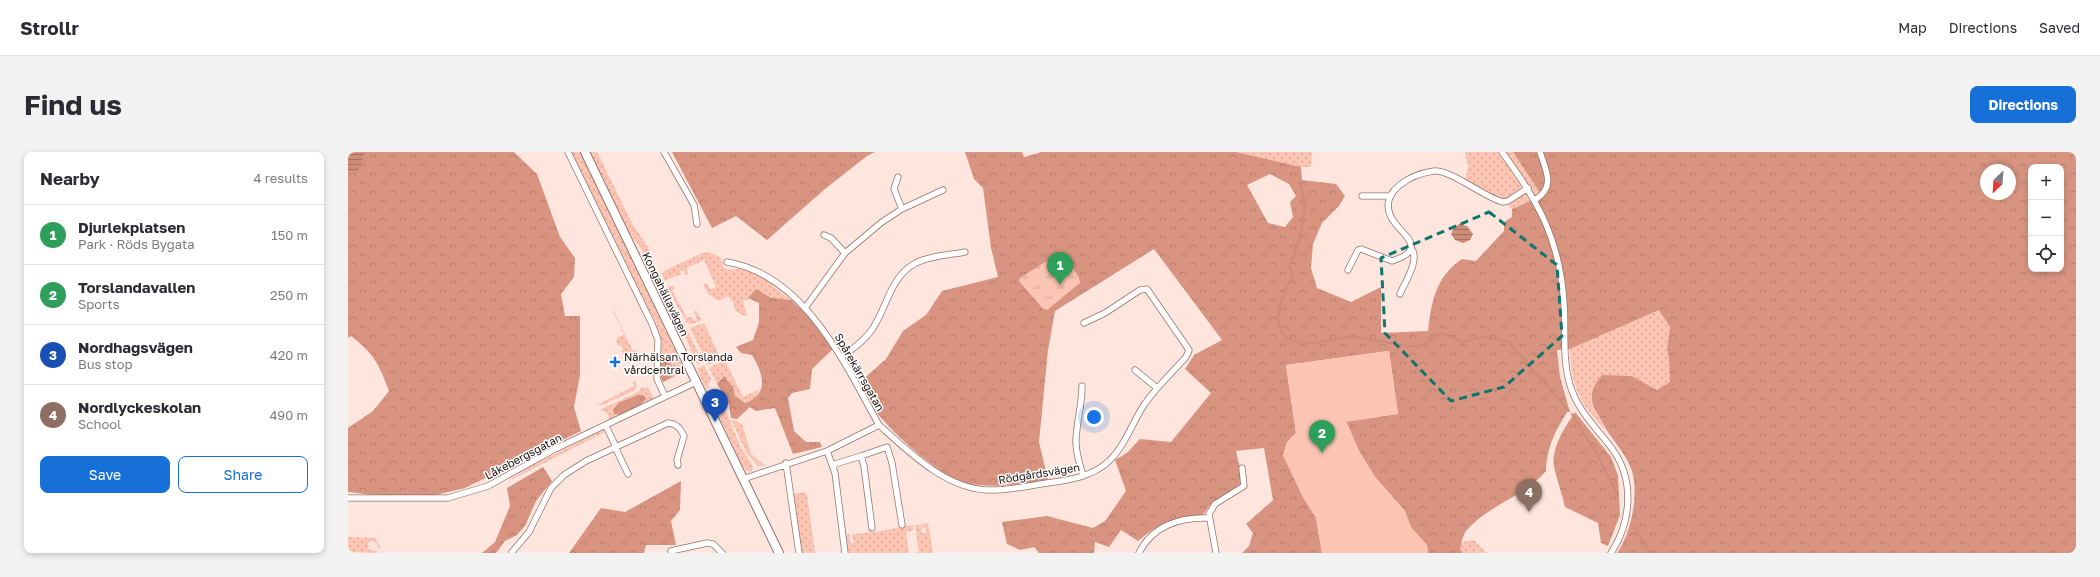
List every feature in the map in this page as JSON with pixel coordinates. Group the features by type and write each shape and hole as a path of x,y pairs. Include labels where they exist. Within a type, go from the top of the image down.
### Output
{"street":[{"path":"568,152 652,324 658,340 657,379 665,396"},
{"name":"Kongahällavägen","path":"585,152 779,553"},
{"path":"664,152 694,205 697,224"},
{"path":"1502,152 1528,188 1545,218 1558,256 1564,305 1566,365 1574,397 1584,415 1614,451 1624,472 1628,498 1628,515 1619,540 1611,553"},
{"path":"1535,200 1543,195 1547,189 1548,178 1540,152"},
{"path":"1348,270 1358,250 1361,249 1392,261 1401,257 1410,249 1411,242 1409,238 1392,220 1390,214 1391,196 1402,182 1434,171 1447,174 1489,197 1503,202 1508,201 1528,188"},
{"path":"898,177 894,189 902,209"},
{"path":"805,308 845,253 882,222 902,209 943,190"},
{"path":"1362,196 1391,196"},
{"path":"824,236 831,238 845,253"},
{"path":"1400,294 1415,256 1413,251 1410,249"},
{"path":"842,357 867,338 874,327 893,286 908,268 915,263 930,258 965,252"},
{"name":"Spårekärrsgatan","path":"727,262 749,268 761,275 780,287 805,308 827,335 842,357 880,426"},
{"name":"Rödgårdsvägen","path":"880,426 933,469 967,487 985,490 1006,489 1083,476 1103,466 1112,458 1126,438 1143,406 1157,388 1186,357 1189,350 1147,289 1140,290 1115,307 1084,323"},
{"path":"1135,370 1157,388"},
{"name":"Låkebergsgatan","path":"348,498 448,498 488,486 556,449 696,382"},
{"path":"1082,386 1082,399 1076,438 1076,452 1083,476"},
{"path":"512,552 529,532 551,488 564,474 586,461 668,423 677,425 684,436 677,460 678,465"},
{"path":"606,426 628,474"},
{"path":"743,479 786,463 827,451 880,426"},
{"path":"832,465 887,447 892,464 902,525"},
{"path":"827,451 835,473 845,553"},
{"path":"861,456 864,466 872,528"},
{"path":"786,463 800,553"},
{"path":"1216,553 1208,518 1211,509 1215,504 1244,486 1242,468"},
{"path":"1139,553 1147,541 1164,526 1195,518 1208,518"},
{"path":"672,553 671,551 707,543 713,544 722,553"}],"highlighted area":[{"path":"1489,212 1557,265 1562,336 1504,387 1451,401 1385,333 1381,258"}],"green space":[{"path":"348,152 514,152 537,174 560,237 575,258 574,277 561,294 565,316 580,316 580,375 574,407 581,431 465,488 435,495 373,495 348,492 348,428 373,411 389,391 375,360 365,348 351,336 348,338"},
{"path":"570,152 581,152 681,363 684,372 672,378 673,375 663,360 660,361 662,342 656,323"},
{"path":"590,152 597,152 633,225 648,247 660,278 660,283 653,281 646,266 642,250 629,232"},
{"path":"672,152 875,152 867,156 825,189 767,240 736,216 712,228"},
{"path":"965,152 1022,152 1024,157 1042,152 1236,152 1301,167 1302,180 1336,184 1345,196 1338,207 1322,223 1313,244 1311,268 1317,288 1351,302 1381,287 1381,333 1428,331 1431,309 1436,290 1446,274 1462,259 1476,261 1504,231 1504,222 1512,217 1512,209 1528,202 1540,193 1513,152 2076,152 2076,553 1617,553 1630,525 1635,491 1634,481 1632,471 1626,458 1605,428 1594,408 1592,393 1602,375 1632,376 1657,390 1670,382 1667,349 1670,327 1659,310 1570,349 1557,350 1560,377 1569,409 1550,445 1546,471 1528,487 1475,522 1466,531 1463,537 1460,549 1463,553 1428,553 1427,545 1410,527 1405,511 1375,477 1359,451 1346,421 1398,414 1389,351 1286,365 1296,433 1287,442 1283,455 1303,497 1316,518 1322,553 1242,553 1249,546 1253,533 1246,524 1273,500 1264,448 1236,451 1240,468 1241,486 1210,505 1203,515 1168,522 1146,534 1138,541 1121,530 1109,547 1095,542 1094,553 1039,553 1034,547 1020,550 1007,544 1002,522 1047,516 1093,528 1105,521 1126,491 1115,460 1127,453 1140,439 1171,442 1211,393 1185,369 1194,355 1222,340 1154,249 1055,311 1048,350 1039,442 1048,480 987,486 967,483 943,472 917,453 884,421 874,409 860,382 886,359 903,331 926,315 942,291 998,277 991,248 983,188 974,179","holes":["1270,174 1289,184 1296,196 1290,202 1293,217 1285,227 1268,223 1247,185"]},
{"path":"1236,152 1312,152 1311,167 1301,167"},
{"path":"1465,152 1513,152 1540,193 1528,202 1512,209 1504,201 1465,179 1468,167"},
{"path":"709,252 721,258 724,268 728,270 740,269 761,277 791,300 748,298 749,300 743,300 747,316 744,316 735,310 733,302 728,296 719,301 708,294 703,284 707,283 711,290 716,287 704,260 687,268 688,274 686,275 683,270 680,271 682,274 664,281 662,273 666,270 702,253"},
{"path":"1056,255 1071,267 1077,275 1080,283 1047,310 1043,309 1019,281 1020,278"},
{"path":"668,286 673,286 675,288 672,290 687,318 691,317 694,321 697,320 694,312 696,310 702,320 691,324 687,323 668,290"},
{"path":"664,289 685,325 679,332 659,295 660,291"},
{"path":"756,289 771,298 791,300 810,318 833,349 812,369 810,389 792,393 788,398 794,431 806,442 820,442 822,447 793,454 775,408 756,411 750,407 737,419 731,418 729,404 717,384 724,376 733,387 735,396 745,403 753,399 761,389 761,376 752,355 741,353 736,347 753,340 759,322 759,303 748,298"},
{"path":"612,310 633,351 637,350 636,358 634,355 632,356 633,358 626,357 621,351 623,349 621,345 618,346 616,339 624,334"},
{"path":"1659,310 1670,327 1667,349 1670,382 1657,390 1632,376 1591,401 1606,431 1589,412 1578,394 1572,374 1570,349"},
{"path":"704,323 721,359 708,365 690,328"},
{"path":"687,329 703,362 702,363 697,364 695,362 684,332"},
{"path":"1389,351 1398,414 1346,422 1359,451 1375,477 1405,511 1411,527 1427,545 1428,553 1322,553 1316,518 1303,497 1283,455 1287,442 1296,433 1286,365"},
{"path":"668,357 675,374 663,382 659,373 660,361"},
{"path":"725,360 743,397 760,389 755,399 745,403 735,396 733,387 727,379 721,378 717,384 709,368"},
{"path":"704,365 711,379 708,385 710,387 706,389 697,369"},
{"path":"635,381 637,386 633,391 602,405 597,405 634,386 633,383"},
{"path":"647,386 654,399 643,404 646,400 618,403 613,410 616,415 622,414 607,421 609,416 606,412 600,410 638,392 642,387 647,388"},
{"path":"715,390 723,404 741,448 753,466 752,472 747,471 743,467 708,393"},
{"path":"638,395 643,395 646,398 641,405 627,413 618,415 614,414 613,410 618,403"},
{"path":"1575,412 1611,457 1618,475 1620,515 1608,546 1601,543 1598,523 1565,507 1555,472 1554,460 1557,445 1563,431"},
{"path":"731,419 742,424 751,454 766,466 758,466 746,452"},
{"path":"604,430 605,432 507,482 531,466"},
{"path":"543,467 552,481 536,501 525,526 517,535 505,541 496,553 482,553 495,542 510,506 507,488"},
{"path":"681,481 680,510 671,521 676,545 646,545 644,553 569,553 601,508 625,512"},
{"path":"804,492 807,495 815,553 802,553 801,549 793,494"},
{"path":"928,523 933,553 912,553 919,552 915,525 921,524 922,533 926,533 926,528 923,528 922,524"},
{"path":"913,525 914,530 906,532 909,553 848,553 845,535 850,534 850,543 854,543 852,534 875,532"},
{"path":"348,537 375,538 381,548 377,548 377,543 371,541 368,543 369,548 367,549 377,551 377,553 348,552"},
{"path":"1474,540 1487,553 1463,553 1460,549 1462,542"}],"shaded area":[{"path":"348,152 365,153 356,172 348,171"},
{"path":"1460,224 1467,226 1473,234 1470,240 1463,243 1455,240 1451,234 1454,227"}],"waterway":[{"path":"1299,183 1304,201 1303,223 1298,245 1291,263 1290,269 1293,276 1282,298 1278,320 1280,329 1286,337 1296,342 1311,343 1351,337 1420,346 1441,333 1463,342 1483,337 1509,342 1569,411"},
{"path":"1572,414 1597,454 1618,495"},
{"path":"1634,525 1640,538 1651,553"}],"place":[{"name":"Djurlekplatsen","path":"1060,285"},
{"name":"Närhälsan Torslanda vårdcentral","path":"615,362"},
{"name":"Nordhagsvägen","path":"715,422"},
{"name":"Torslandavallen","path":"1322,453"},
{"name":"Nordlyckeskolan","path":"1529,512"}]}
